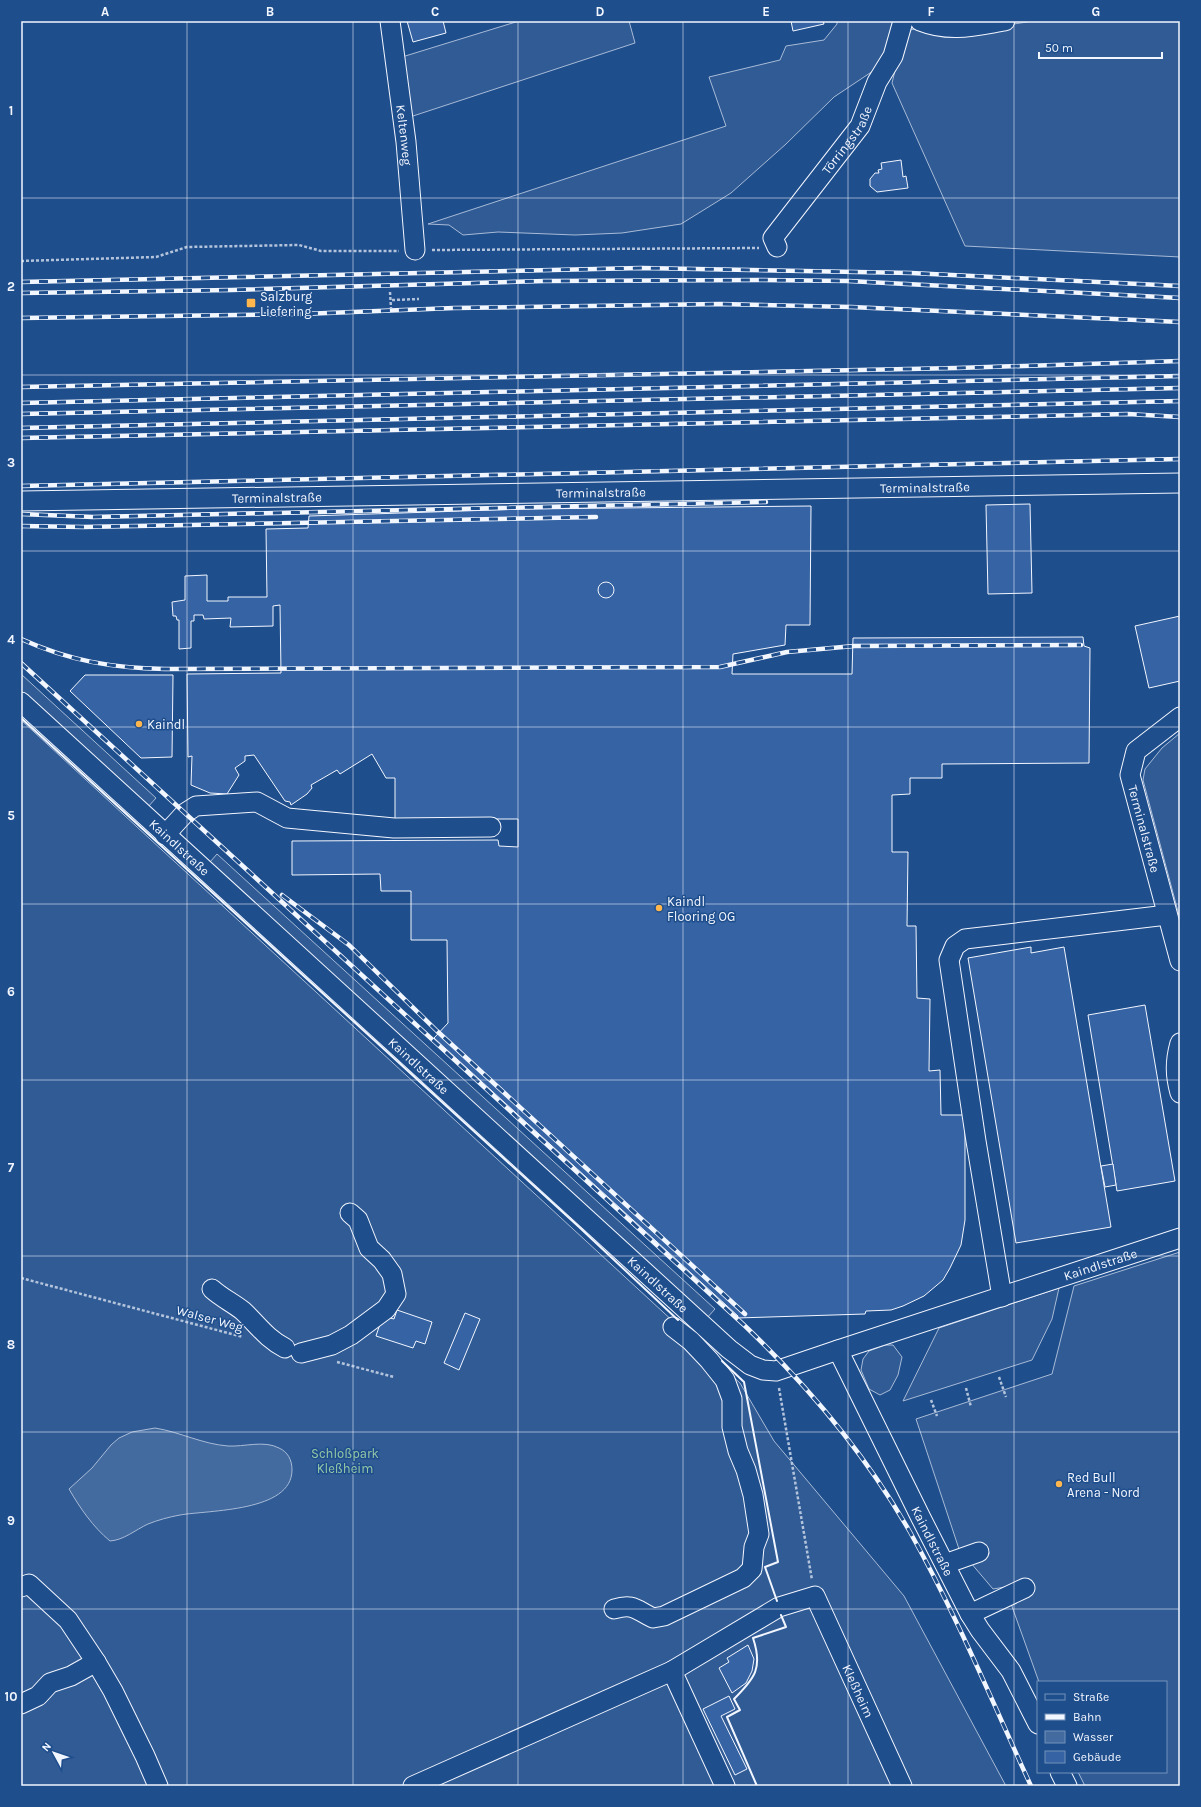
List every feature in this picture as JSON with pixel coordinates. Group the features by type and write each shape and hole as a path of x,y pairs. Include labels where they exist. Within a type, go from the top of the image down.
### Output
{"street":[{"name":"Keltenweg","path":"390,21 406,142 416,250"},
{"name":"Törringstraße","path":"777,247 773,238 860,126 877,82 893,56 903,21"},
{"path":"920,21 936,27 949,29 1005,21"},
{"name":"Terminalstraße","path":"21,501 1180,483"},
{"name":"Kaindlstraße","path":"21,702 730,1349 750,1365 763,1370 776,1371 1180,1238"},
{"name":"Terminalstraße","path":"1180,717 1136,751 1130,775 1180,960"},
{"path":"165,835 185,813 196,806 257,802 287,818 394,828 491,827"},
{"path":"1002,1297 976,1141 950,968 949,960 955,946 965,939 1167,915"},
{"path":"1180,1043 1176,1058 1176,1079 1180,1093"},
{"path":"212,1289 241,1310 267,1337 293,1351 332,1345 351,1335 386,1309 396,1294 392,1274 382,1260 369,1248 358,1220 350,1213"},
{"path":"614,1609 626,1605 635,1608 653,1618 664,1616 737,1582 752,1569 754,1547 759,1534 753,1495 746,1470 738,1451 732,1427 732,1399 725,1380 709,1360 691,1341 673,1327"},
{"name":"Kaindlstraße","path":"838,1350 970,1614 980,1630 1011,1671 1037,1722"},
{"path":"945,1564 979,1552"},
{"path":"21,1587 29,1584 68,1620 96,1662 120,1704 158,1786"},
{"path":"970,1614 1025,1588"},
{"path":"413,1786 672,1671 779,1607 815,1596"},
{"name":"Kleßheim","path":"815,1596 902,1786"},
{"path":"21,1704 38,1696 50,1683 71,1676 96,1662"},
{"path":"672,1671 725,1786"},
{"path":"1060,1773 1067,1786"}],"path":[{"path":"390,292 392,300 391,308"},
{"path":"392,300 419,299"},
{"name":"Walser Weg","path":"21,1278 247,1338"},
{"path":"330,1360 394,1377"},
{"path":"776,1371 815,1596"},
{"path":"999,1377 1006,1397"},
{"path":"966,1388 971,1407"},
{"path":"931,1400 937,1416"}],"shaded area":[{"path":"519,21 629,21 635,43 410,117 402,57"},
{"path":"837,21 899,21 888,61 834,97 786,144 731,193 681,224 622,233 575,235 498,232 463,235 449,225 428,224 726,126 709,77 780,60 786,46 824,40 837,24"},
{"path":"1033,21 1180,21 1180,257 965,246 892,83 903,38 910,30 922,27 963,32"},
{"path":"21,674 156,798 147,808 21,693"},
{"name":"Schloßpark Kleßheim","path":"21,720 740,1383 774,1441 904,1596 1006,1786 21,1786"},
{"path":"1180,733 1180,919 1143,780 1145,769 1162,748"},
{"path":"217,854 715,1309 706,1319 210,862"},
{"name":"Red Bull Arena - Nord","path":"1180,1252 1180,1786 1085,1786 1078,1773 1167,1773 1167,1681 1039,1681 1005,1587 993,1589 959,1549 916,1419 1052,1374 1074,1286"},
{"path":"1059,1288 1052,1319 1032,1360 903,1401 939,1328"},
{"path":"885,1345 893,1345 902,1357 898,1375 890,1390 880,1395 869,1389 861,1370 863,1359 869,1351"}],"water":[{"path":"155,1428 218,1445 234,1446 267,1444 279,1448 287,1454 291,1463 292,1470 288,1484 279,1494 264,1501 228,1510 180,1515 156,1521 120,1539 110,1541 87,1517 69,1489 92,1468 111,1445 119,1438 132,1432"}],"building":[{"path":"407,21 443,21 446,33 413,42"},
{"path":"791,21 823,21 824,24 793,31"},
{"path":"901,160 903,177 906,176 908,188 877,192 870,186 870,179 875,173 879,173 878,170 882,169 881,163"},
{"path":"1030,504 1032,593 988,594 986,505"},
{"name":"Kaindl Flooring OG","path":"811,506 810,625 786,625 785,645 733,654 732,674 852,674 853,638 1083,637 1084,646 1090,648 1089,763 942,764 942,778 910,778 910,794 892,795 892,852 908,852 907,926 916,926 917,998 930,999 929,1071 940,1070 941,1115 963,1115 965,1133 965,1220 961,1245 943,1280 924,1296 891,1310 866,1311 865,1314 737,1318 738,1316 434,1038 448,1023 447,940 411,940 411,891 381,891 380,874 292,875 292,841 498,840 499,846 518,847 518,819 395,819 395,778 386,778 372,754 340,774 337,770 311,785 312,788 307,794 291,805 290,802 285,801 254,755 245,756 245,761 235,768 239,775 227,794 210,793 191,785 192,756 188,757 187,674 281,673 280,605 273,606 273,626 230,627 231,618 204,619 203,615 194,615 194,621 191,621 191,648 179,649 179,620 177,620 176,616 173,616 172,602 185,600 185,576 207,575 207,601 228,601 228,597 267,597 266,529 308,528 309,516 524,509"},
{"path":"603,582 609,582 614,587 612,596 609,598 603,598 598,593 598,587"},
{"path":"1180,616 1180,681 1149,688 1135,626"},
{"name":"Kaindl","path":"85,675 173,675 172,757 141,758 70,691"},
{"path":"1031,947 1031,953 1064,947 1111,1227 1016,1243 968,958"},
{"path":"1145,1005 1175,1181 1117,1191 1088,1015"},
{"path":"1113,1164 1116,1185 1105,1187 1101,1166"},
{"path":"397,1310 432,1322 425,1344 416,1341 413,1348 376,1336 381,1321 386,1317 394,1319"},
{"path":"465,1313 480,1319 459,1370 444,1363"},
{"path":"748,1645 754,1659 752,1671 746,1683 732,1693 719,1668 729,1662 727,1658"},
{"path":"729,1696 735,1709 721,1716 747,1769 735,1775 703,1709"}],"railway":[{"path":"21,282 641,268 911,273 1180,286"},
{"path":"21,293 232,290 545,281 761,280 848,281 1180,298"},
{"path":"21,318 302,314 454,308 720,304 851,307 1180,322"},
{"path":"21,387 957,368 1180,361"},
{"path":"21,403 1180,376"},
{"path":"21,414 1180,388"},
{"path":"21,428 1180,401"},
{"path":"21,438 1128,414 1180,417"},
{"path":"21,486 1180,459"},
{"path":"21,514 93,517 766,502"},
{"path":"21,526 83,527 596,517"},
{"path":"21,639 57,653 92,662 127,667 165,669 720,667 787,652 854,646 1081,645"},
{"path":"21,663 744,1325 791,1372 855,1449 893,1504 910,1532 943,1594 1031,1786"},
{"path":"282,895 349,945 437,1031 745,1314"}],"wall":[{"path":"21,718 579,1227 678,1320"},
{"path":"722,1361 744,1382 778,1562 765,1567 777,1601"},
{"path":"757,1786 727,1717 740,1710 734,1699 747,1685 755,1672 757,1657 753,1638 786,1627 781,1615"}],"place":[{"name":"Salzburg Liefering","path":"251,303"},
{"name":"Kaindl","path":"139,724"},
{"name":"Kaindl Flooring OG","path":"659,908"},
{"name":"Red Bull Arena - Nord","path":"1059,1484"}]}
